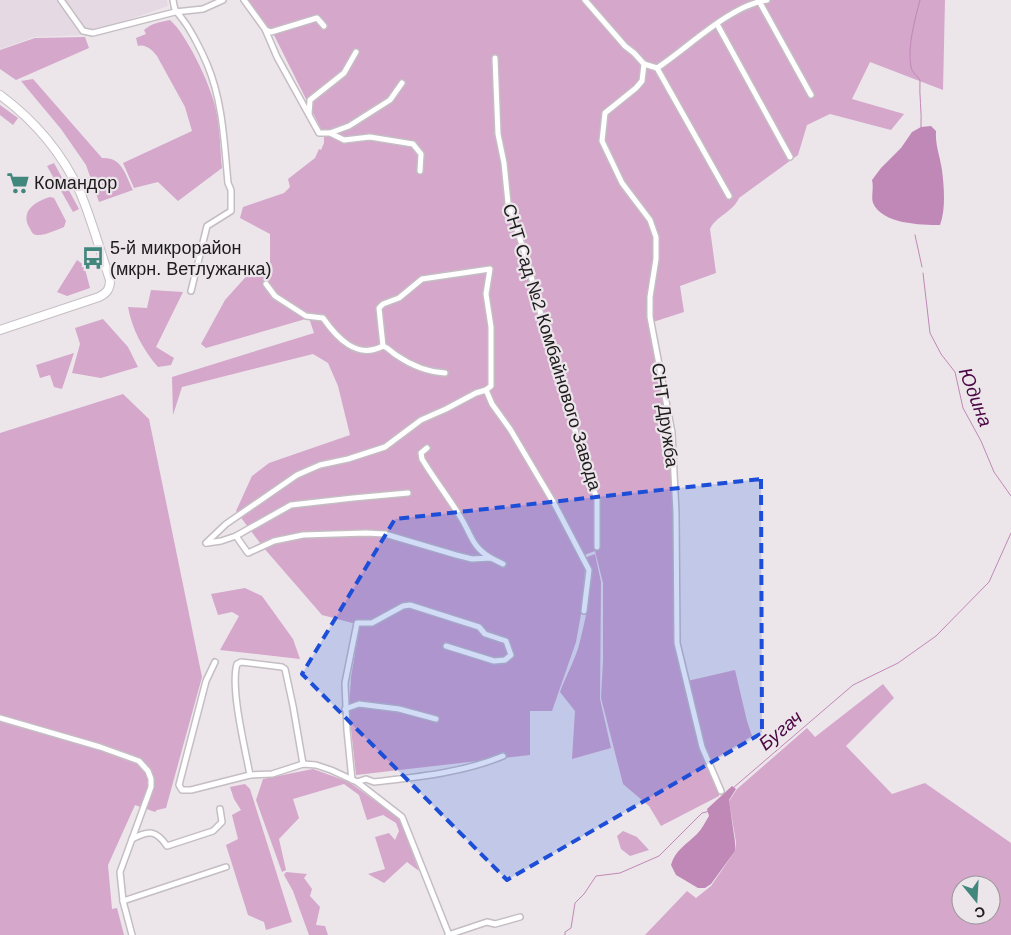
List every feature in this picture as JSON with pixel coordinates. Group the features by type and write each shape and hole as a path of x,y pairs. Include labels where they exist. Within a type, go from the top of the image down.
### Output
{"street":[{"path":"61,0 83,31 87,33 102,32 175,12 203,9 223,0"},
{"path":"172,0 175,12 183,20 207,63 214,83 221,109 228,182 231,190 231,211 207,226 191,291"},
{"path":"246,0 265,29 277,57 319,133 330,133 349,126 390,100 402,83"},
{"path":"585,0 624,46 644,64 657,68 729,196"},
{"path":"657,68 717,24 746,6 767,0"},
{"path":"759,1 811,95"},
{"path":"265,29 271,32 317,18 324,26"},
{"path":"717,24 790,157"},
{"path":"309,115 310,100 344,73 356,52"},
{"name":"СНТ Сад №2 Комбайнового Завода","path":"495,58 498,134 504,163 508,203 527,260 548,343 573,423 582,460 597,499 597,547"},
{"name":"СНТ Дружба","path":"644,64 642,81 605,113 602,141 622,183 650,220 656,237 656,259 650,297 650,317 672,433 676,513 676,643 702,747 721,791"},
{"path":"0,95 20,110 37,127 56,152 72,178 80,192 110,280 109,289 106,293 0,330"},
{"path":"330,133 344,140 370,137 413,144 421,154 420,172"},
{"name":"СНТ Сад №2 Комбайнового Завода","path":"383,346 379,308 383,304 400,298 422,279 490,269 486,294 491,327 491,386 486,390"},
{"path":"266,284 275,296 306,316 323,318 334,334 354,348 368,352 383,346 390,348 394,354 417,367 431,372 445,373"},
{"path":"408,493 291,505 236,536 206,543 226,524 297,475 320,465 348,459 385,447 421,420 486,390 492,404 510,429 555,506 588,570 584,611"},
{"path":"427,448 421,453 422,459 462,519 472,542 481,552 502,564"},
{"path":"236,536 248,553 274,541 303,535 366,533 386,534 403,538 472,559 491,558"},
{"path":"355,781 345,709 346,683 357,623 372,623 403,606 410,605 479,627 485,634 506,641 510,654 505,660 494,661 446,646"},
{"path":"215,662 206,681 179,785 182,790 192,790 250,775 272,774 303,764 331,770 355,781 402,817 449,935 487,922 495,924 520,917"},
{"path":"250,775 235,682 238,664 241,662 268,664 285,669 294,706 303,764"},
{"path":"345,709 359,704 399,709 436,719"},
{"path":"0,718 100,747 139,761 148,771 151,787 120,872 123,901 132,935"},
{"path":"355,781 366,779 374,782 437,775 503,756"},
{"path":"131,839 146,832 155,833 161,837 167,846 213,831 222,822 220,808"},
{"path":"123,901 226,868"}],"highlighted area":[{"path":"761,479 762,733 507,880 302,674 395,519"}],"shaded area":[{"path":"0,0 167,0 168,6 85,35 35,37 0,49"},
{"path":"248,0 945,0 943,90 870,62 852,99 904,114 891,130 830,114 807,125 798,155 739,198 733,207 716,221 710,229 716,273 680,286 684,312 650,323 670,433 675,510 675,644 683,682 735,670 752,736 708,763 719,796 661,826 649,806 623,784 601,698 603,583 595,551 579,557 585,569 581,614 576,642 552,711 530,711 530,755 356,775 349,710 351,677 360,625 322,615 263,547 236,511 252,476 269,463 350,435 338,386 328,363 313,354 182,387 173,415 172,377 314,333 309,318 206,348 201,344 225,300 251,271 270,263 270,234 240,218 243,207 284,193 290,187 288,179 315,158 324,143 324,135 274,35"},
{"path":"170,20 177,27 190,48 203,73 212,97 218,121 222,168 178,201 158,182 134,188 123,163 192,131 185,107 157,56 146,47 138,46 136,38 146,34 144,30 150,26"},
{"path":"85,37 89,48 16,80 0,69 0,50 35,38"},
{"path":"33,79 102,158 109,158 118,163 133,190 99,202 86,165 61,129 21,81"},
{"path":"0,105 18,118 13,125 0,115"},
{"path":"931,126 936,131 936,141 942,170 944,205 940,225 923,225 893,219 878,210 873,203 872,180 901,148 912,132 921,127"},
{"path":"54,163 79,209 73,212 47,166"},
{"path":"50,197 54,198 66,221 64,227 47,234 35,235 27,221 28,211 35,204"},
{"path":"77,260 84,265 90,288 67,296 57,292"},
{"path":"151,290 183,292 156,347 174,358 171,365 158,367 143,346 132,323 128,307 147,308"},
{"path":"103,319 128,347 138,367 101,378 72,373 80,344 75,328"},
{"path":"74,353 62,389 54,387 50,375 40,378 36,365"},
{"path":"123,394 149,419 202,677 166,808 155,812 135,805 108,865 112,909 117,908 124,935 0,935 0,433"},
{"path":"595,554 601,582 600,699 611,748 572,759 575,711 560,692 576,654 585,621 589,588 587,557"},
{"path":"245,588 262,596 293,639 300,659 220,650 239,616 232,612 218,615 211,594"},
{"path":"883,684 894,698 846,746 892,794 925,783 1011,843 1011,935 645,935 687,891 696,898 711,886 735,851 736,842 729,801 737,789 807,728 815,737"},
{"path":"313,769 349,782 400,819 419,871 407,862 384,883 368,874 385,869 375,837 389,833 395,840 399,831 396,823 383,815 367,820 359,795 344,784 293,799 299,818 279,839 286,870 282,872 256,800 263,779"},
{"path":"245,784 250,789 292,922 266,930 264,922 248,915 226,845 238,839 232,815 241,810 234,799 230,787"},
{"path":"732,786 736,789 729,800 735,851 711,884 705,888 698,888 676,875 671,865 678,851 702,828 709,816 707,809"},
{"path":"623,831 637,837 649,850 630,856 621,849 617,836"},
{"path":"286,872 307,874 304,878 312,889 310,896 320,907 316,925 325,926 328,935 309,935 293,891 284,875"}],"waterway":[{"name":"Юдина","path":"920,0 912,34 910,59 913,72 920,80 921,127"},
{"name":"Юдина","path":"915,235 922,267"},
{"name":"Юдина","path":"923,273 930,333 941,354 955,372 963,408 981,441 994,472 1011,496"},
{"name":"Бугач","path":"733,788 853,685 898,663 936,636 989,582 1011,533"},
{"name":"Бугач","path":"565,935 565,932 571,928 575,903 584,894 596,876 620,873 659,856 702,813 710,811"}],"place":[{"name":"Командор","path":"18,183"},
{"name":"5-й микрорайон (мкрн. Ветлужанка)","path":"93,258"}]}
